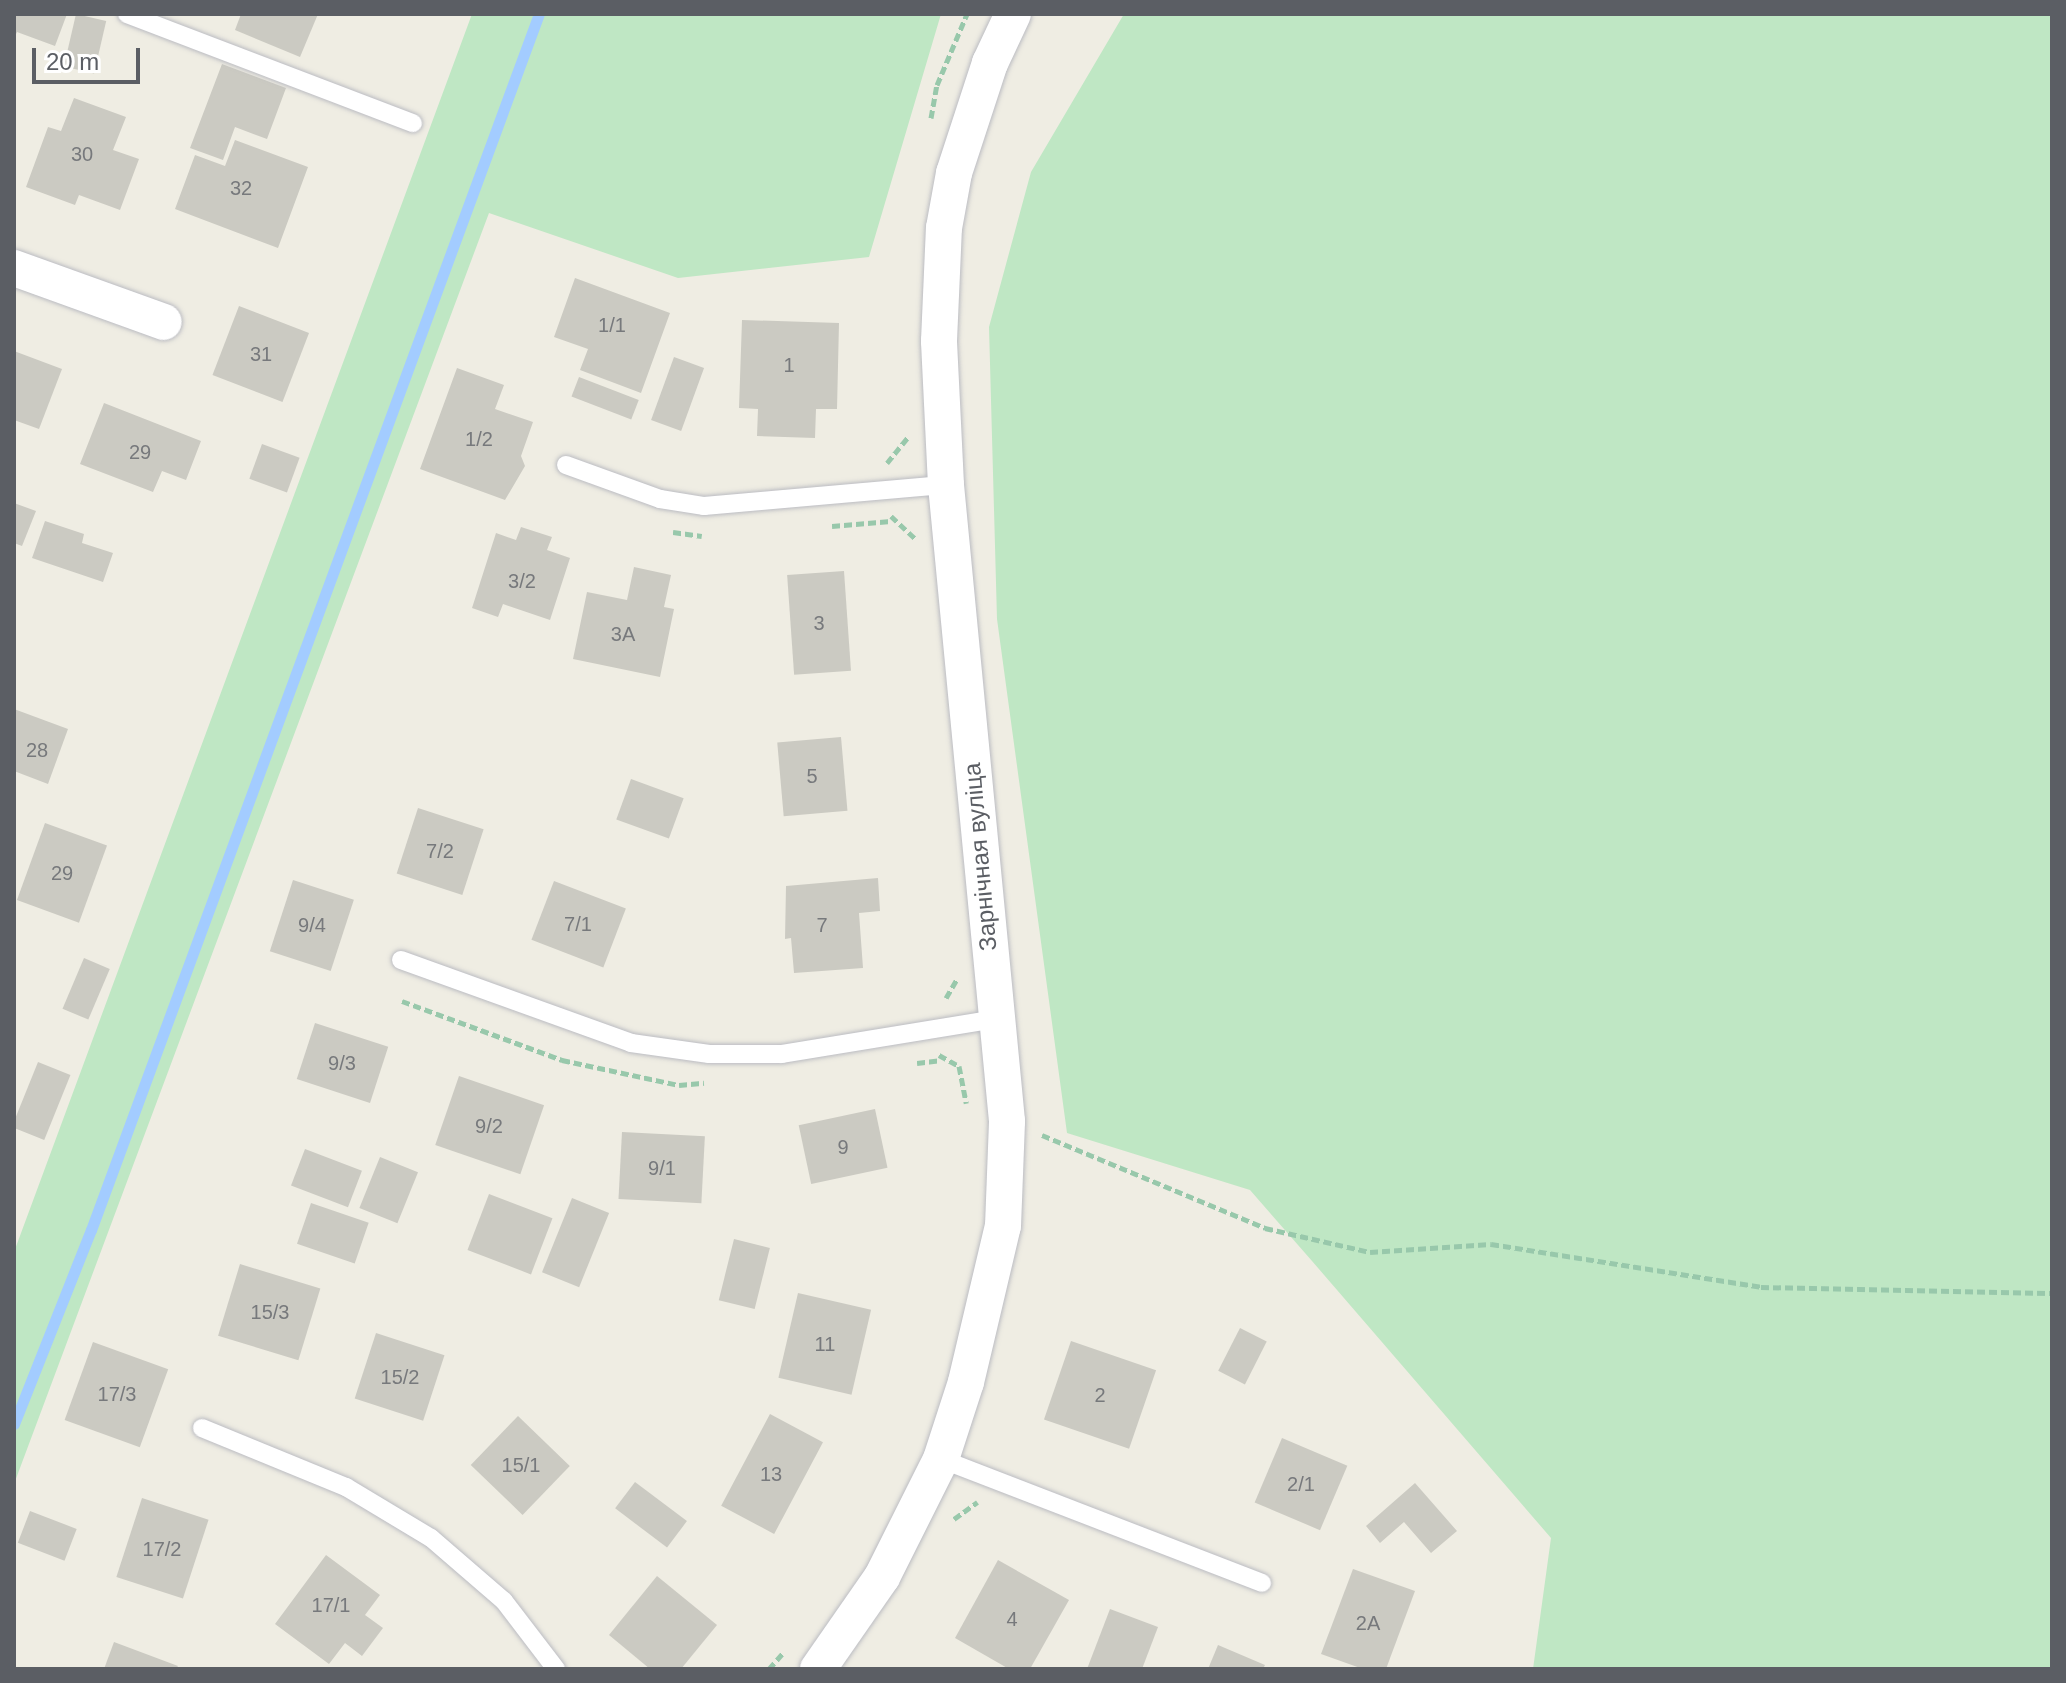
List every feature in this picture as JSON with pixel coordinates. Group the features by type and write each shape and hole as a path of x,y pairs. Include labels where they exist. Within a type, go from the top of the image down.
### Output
{"street":[{"name":"Зарнічная вуліца","path":"818,1669 882,1577 941,1459 994,1271 1003,1226 1007,1121 946,485 939,341 944,228 969,121 1013,14"},
{"path":"14,268 164,322"}],"lane":[{"path":"127,14 413,123"},
{"path":"566,465 638,493 704,506 946,485"},
{"path":"401,960 631,1043 709,1054 782,1054 995,1019"},
{"path":"202,1428 346,1487 431,1538 504,1601 556,1669"},
{"path":"941,1459 1262,1583"}],"path":[{"path":"929,129 937,85 967,14"},
{"path":"910,421 910,436 887,460 891,521 916,538 917,554"},
{"path":"962,970 947,998 933,1005 940,1060 959,1066 967,1112"},
{"path":"1007,1121 1265,1228 1370,1252 1491,1244 1761,1287 2052,1293"},
{"path":"769,1669 787,1648"}],"green space":[{"path":"472,14 941,14 869,257 678,278 489,213 14,1484 14,1252"},
{"path":"1124,14 2052,14 2052,1669 1533,1669 1551,1538 1312,1261 1250,1190 1067,1133 997,619 989,327 1031,172"}],"building":[{"path":"14,14 67,14 55,46 17,32 14,38"},
{"path":"76,14 106,21 94,74 64,67"},
{"path":"241,14 318,14 300,57 235,30"},
{"path":"222,64 286,88 267,139 235,127 223,160 190,148"},
{"path":"74,98 126,117 113,150 139,159 120,210 79,195 75,205 26,187 48,127 61,131"},
{"path":"235,140 308,167 278,248 175,209 195,155 225,166"},
{"path":"575,278 670,313 641,393 580,370 588,349 554,337"},
{"path":"239,306 309,333 282,402 212,375"},
{"path":"742,320 839,323 837,409 816,409 815,438 757,436 758,409 739,408"},
{"path":"14,351 62,369 39,429 14,420"},
{"path":"674,357 704,368 681,431 651,420"},
{"path":"457,368 504,385 495,409 533,422 521,456 525,466 505,500 420,469"},
{"path":"579,377 639,400 631,420 571,397"},
{"path":"104,403 201,441 186,480 162,471 153,492 80,464"},
{"path":"262,444 300,458 287,492 249,479"},
{"path":"14,503 36,511 22,546 14,543"},
{"path":"45,521 84,534 82,543 113,553 103,582 32,558"},
{"path":"521,527 552,537 547,550 570,558 550,620 503,604 498,617 472,608 496,533 516,540"},
{"path":"634,567 671,575 664,607 674,609 660,677 573,659 587,592 627,600"},
{"path":"844,571 851,671 794,675 787,575"},
{"path":"14,709 68,729 48,784 14,771"},
{"path":"841,737 847,811 784,816 777,743"},
{"path":"631,779 684,798 669,839 616,819"},
{"path":"418,808 484,829 462,895 397,874"},
{"path":"45,823 107,846 79,923 17,900"},
{"path":"878,878 880,911 859,913 863,968 794,973 791,938 785,939 786,886"},
{"path":"293,880 354,900 331,971 270,951"},
{"path":"554,881 626,909 603,967 531,940"},
{"path":"84,958 110,969 88,1020 63,1009"},
{"path":"315,1023 388,1047 370,1103 297,1079"},
{"path":"38,1062 70,1075 44,1140 14,1128"},
{"path":"459,1076 544,1105 520,1174 435,1145"},
{"path":"875,1109 887,1168 811,1184 799,1125"},
{"path":"622,1132 705,1136 701,1203 618,1199"},
{"path":"305,1149 362,1171 348,1207 291,1185"},
{"path":"380,1157 418,1172 397,1223 359,1208"},
{"path":"489,1194 552,1218 531,1274 467,1250"},
{"path":"572,1198 609,1213 579,1287 542,1272"},
{"path":"311,1203 369,1223 355,1264 297,1244"},
{"path":"734,1239 770,1248 755,1309 719,1300"},
{"path":"240,1264 320,1289 298,1360 218,1336"},
{"path":"798,1293 871,1310 852,1395 778,1378"},
{"path":"1240,1328 1267,1342 1245,1384 1218,1371"},
{"path":"376,1333 444,1355 423,1421 355,1399"},
{"path":"1071,1341 1156,1370 1129,1449 1044,1419"},
{"path":"93,1342 168,1369 140,1447 65,1420"},
{"path":"770,1414 823,1442 774,1534 721,1506"},
{"path":"518,1416 570,1466 523,1515 471,1465"},
{"path":"1282,1438 1347,1466 1320,1530 1255,1502"},
{"path":"635,1482 687,1521 667,1547 615,1508"},
{"path":"1415,1483 1457,1531 1431,1553 1404,1522 1380,1543 1366,1526"},
{"path":"142,1498 209,1520 183,1599 116,1577"},
{"path":"30,1511 77,1529 64,1561 18,1543"},
{"path":"326,1555 380,1595 365,1615 383,1628 362,1656 345,1643 329,1664 275,1624"},
{"path":"998,1560 1069,1600 1030,1669 1009,1669 955,1638"},
{"path":"1353,1569 1415,1591 1386,1669 1363,1669 1321,1654"},
{"path":"657,1576 717,1625 681,1669 650,1669 609,1635"},
{"path":"1110,1609 1158,1627 1142,1669 1087,1669"},
{"path":"114,1642 178,1666 176,1669 104,1669"},
{"path":"1218,1645 1265,1665 1263,1669 1208,1669"}],"waterway":[{"path":"14,1424 91,1230 539,14"}]}
